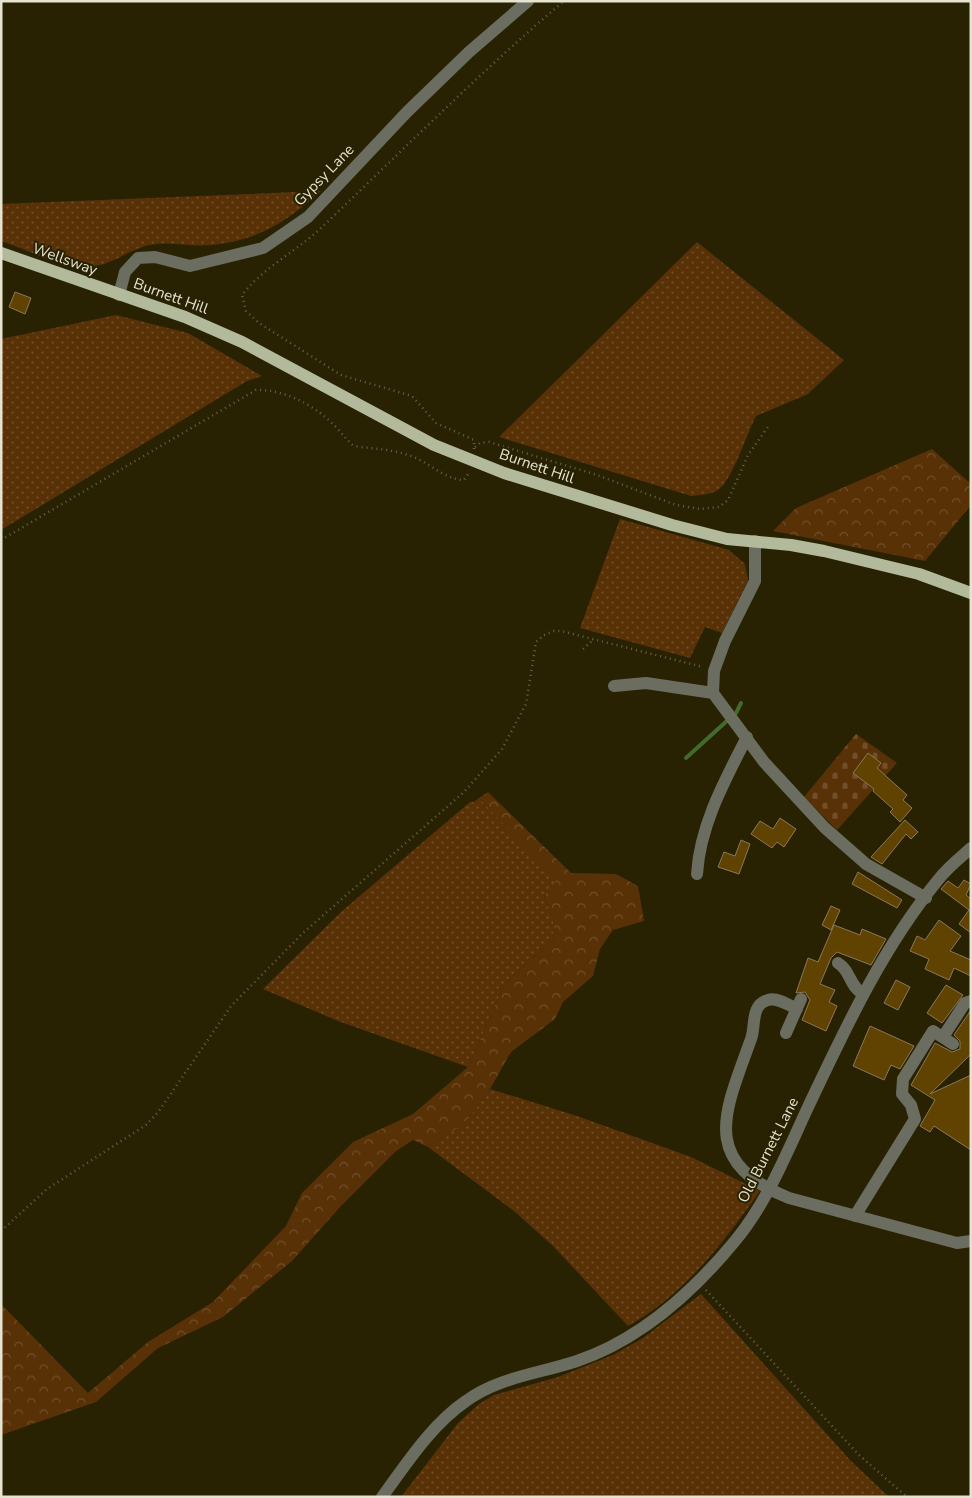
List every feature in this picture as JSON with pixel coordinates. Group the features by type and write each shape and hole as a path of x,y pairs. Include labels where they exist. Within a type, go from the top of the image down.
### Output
{"main road":[{"name":"Wellsway","path":"1,253 119,295"},
{"name":"Burnett Hill","path":"119,295 185,317 242,342 392,423 472,461 592,502 672,525 727,539 824,551 919,574 971,593"}],"street":[{"name":"Gypsy Lane","path":"119,295 125,272 138,258 155,257 190,266 264,248 308,216 462,58 528,1"},
{"path":"755,541 755,581 725,641 714,671 713,692 726,713 747,737 764,762 825,828 866,864 926,898"},
{"path":"614,686 646,683 713,692"},
{"path":"697,874 698,856 703,836 721,787 747,737"},
{"name":"Old Burnett Lane","path":"382,1497 434,1429 465,1401 495,1383 576,1361 623,1341 651,1321 697,1282 735,1241 762,1204 863,994 892,944 939,879 971,848"},
{"path":"838,963 847,970 852,985 863,994"},
{"path":"786,1033 799,1004 767,1000 758,1008 753,1017 752,1036 731,1092 725,1119 727,1143 740,1170 768,1190 789,1198 957,1243 971,1241"},
{"path":"855,1216 915,1119 911,1105 902,1094 903,1079 933,1031 948,1040 965,1003 971,1001"}],"path":[{"path":"564,1 413,138 318,230 283,260 253,281 242,295 246,311 259,323 341,375 412,396 436,423 474,440 475,447 480,442 488,442 597,475 676,505 700,509 719,507 728,500 748,455 770,424"},
{"path":"1,540 256,390 270,390 301,402 334,425 354,446 391,449 414,457 455,480 464,480 470,472 472,461"},
{"path":"1,1231 47,1189 146,1125 159,1111 231,1006 303,933 464,792 502,749 526,704 536,642 554,631 596,638 714,671"},
{"path":"583,649 596,638"},
{"path":"697,1282 858,1455 907,1497"}],"green space":[{"path":"321,191 283,221 243,239 227,243 203,245 150,245 104,264 78,266 65,264 1,241 1,204"},
{"path":"697,242 844,360 808,394 756,416 729,477 718,490 691,496 499,437"},
{"path":"116,315 188,333 262,376 247,381 1,530 1,339"},
{"path":"932,449 971,484 971,505 925,561 773,531 796,508"},
{"path":"620,519 729,550 745,564 748,581 722,633 705,627 690,658 580,628"},
{"path":"856,734 897,763 837,830 804,797"},
{"path":"488,792 571,873 616,874 638,886 644,921 613,930 600,949 593,976 563,1002 555,1019 511,1052 490,1089 465,1123 428,1147 413,1140 396,1151 341,1206 292,1261 223,1317 158,1348 96,1402 1,1435 1,1304 88,1393 148,1342 213,1302 286,1226 302,1193 353,1142 413,1114 468,1067 505,983 554,939 553,919 544,896 556,880 479,798"},
{"path":"479,798 557,880 544,896 553,919 554,939 505,983 468,1067 338,1021 263,989 341,912 470,802 474,802"},
{"path":"490,1089 577,1116 691,1157 760,1191 702,1266 667,1299 628,1326 553,1246 514,1211 428,1147 465,1123"},
{"path":"701,1294 851,1461 889,1497 401,1497 458,1423 479,1404 494,1395 558,1377 613,1355 643,1338"}],"building":[{"path":"15,292 31,298 25,314 9,307"},
{"path":"868,753 881,763 877,768 907,795 903,800 912,808 900,822 890,812 893,809 873,791 874,789 853,773"},
{"path":"780,818 796,829 784,847 777,842 772,848 751,834 760,821 773,829"},
{"path":"905,820 918,832 911,839 906,834 882,864 871,857"},
{"path":"741,840 750,844 739,874 718,867 724,852 735,856"},
{"path":"858,872 902,900 897,908 852,884"},
{"path":"964,880 971,884 966,895 971,899 971,933 959,924 969,910 941,889 948,881 958,888"},
{"path":"831,906 840,910 831,930 822,925"},
{"path":"939,920 961,936 950,951 971,960 971,976 954,968 949,980 925,969 929,959 910,951 917,936 925,940"},
{"path":"834,925 860,935 862,929 886,939 871,965 837,952 831,958 820,984 835,990 829,1002 837,1006 826,1031 802,1020 810,1000 805,992 796,993 808,958 818,962"},
{"path":"896,980 910,987 898,1010 884,1003"},
{"path":"946,985 963,995 942,1023 927,1013"},
{"path":"971,1010 971,1054 930,1094 971,1075 971,1150 934,1126 930,1132 920,1126 935,1100 911,1085 935,1043 952,1052 960,1049 960,1041 954,1035"},
{"path":"870,1026 914,1046 900,1069 891,1065 884,1080 853,1066"}],"waterway":[{"path":"736,713 741,703"},
{"path":"686,758 729,719"}]}
